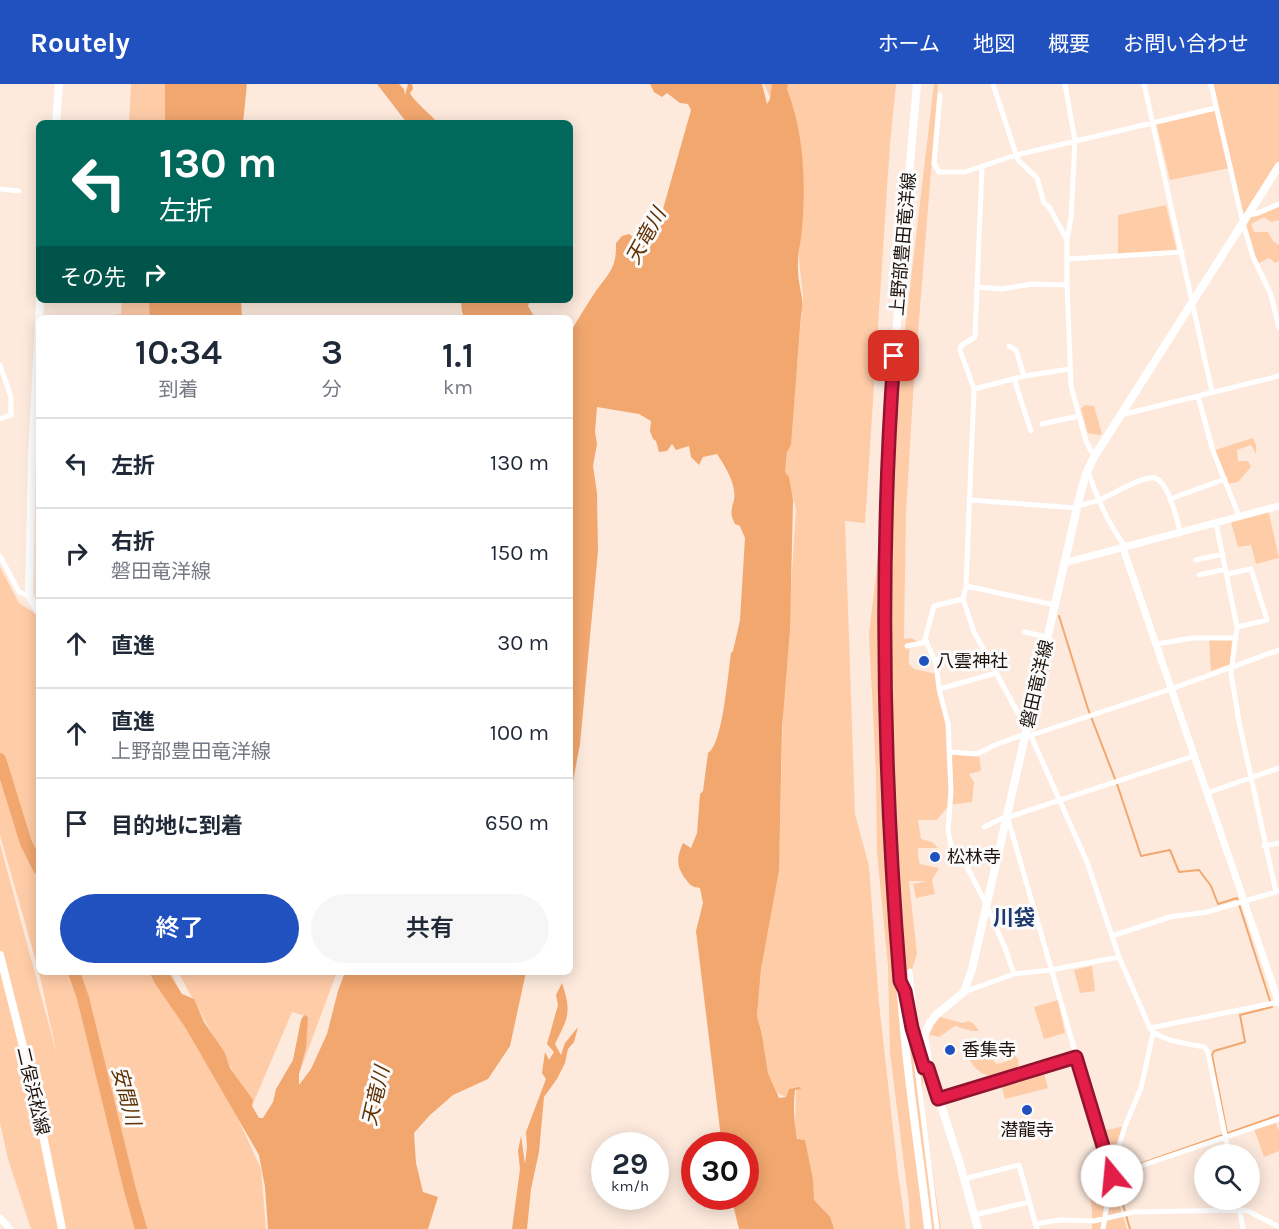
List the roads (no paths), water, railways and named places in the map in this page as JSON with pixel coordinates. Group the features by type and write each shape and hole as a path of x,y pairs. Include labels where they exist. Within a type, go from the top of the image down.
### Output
{"main road":[{"path":"56,120 59,84"},
{"name":"上野部豊田竜洋線","path":"917,84 889,420 886,517 886,721 890,838 905,1042 928,1229"},
{"name":"磐田竜洋線","path":"964,992 972,969 1064,563 1088,469 1279,166"},
{"path":"36,378 29,596 36,607"},
{"name":"二俣浜松線","path":"0,955 33,1086 62,1229"},
{"path":"964,992 937,1014 926,1029 924,1046 928,1068 978,1229"}],"street":[{"path":"993,84 1018,160 1037,178 1044,203 1049,207 1067,240"},
{"path":"1065,84 1075,141 1071,218 1067,240 1066,285 1071,386 1086,441 1094,458"},
{"path":"1144,84 1212,392"},
{"path":"1211,84 1243,223 1253,257 1271,295 1279,328"},
{"path":"940,94 935,168 939,172 954,173 1016,155 1216,108"},
{"path":"982,166 975,338 962,345 960,350 974,389 966,586 963,599 974,632 1027,734 1087,862 1119,957 1151,1031 1142,1088 1125,1126 1112,1176 1103,1229"},
{"path":"0,189 19,191"},
{"path":"1249,215 1259,214 1279,204"},
{"path":"1067,258 1182,252"},
{"path":"977,287 1002,289 1032,284 1066,285"},
{"path":"1271,295 1279,293"},
{"path":"1009,346 1016,350 1024,376"},
{"path":"0,365 11,398 11,415 0,419"},
{"path":"974,389 1024,376 1070,369"},
{"path":"1121,415 1279,376"},
{"path":"1014,379 1031,431"},
{"path":"1198,396 1213,451 1239,516"},
{"path":"1042,424 1079,416"},
{"path":"1088,469 1108,520 1124,547 1279,1003 1151,1031"},
{"path":"970,500 1077,507 1153,478 1158,480 1170,499 1180,532"},
{"path":"1170,499 1225,479"},
{"path":"1064,563 1279,506"},
{"path":"1113,936 1170,917 1207,912 1277,892 1264,846 1239,722 1231,666 1237,627 1216,523"},
{"path":"1196,560 1223,554"},
{"path":"0,556 19,592 29,596"},
{"path":"1199,575 1251,569 1267,620 1237,627"},
{"path":"966,586 1055,605"},
{"path":"963,599 934,606 925,639 935,661 948,724 951,752 951,791 948,815 951,845 966,865 986,904 1014,974"},
{"path":"1023,632 1047,637"},
{"path":"1156,644 1193,638 1236,638"},
{"path":"907,646 927,642"},
{"path":"951,752 977,754 994,745 1171,689 1279,650"},
{"path":"935,661 947,653"},
{"path":"939,689 996,673"},
{"path":"984,826 1194,756"},
{"path":"1207,793 1279,768"},
{"path":"1007,818 1112,1176"},
{"path":"1264,846 1279,843"},
{"path":"964,992 1014,974 1052,970 1119,957"},
{"path":"910,971 914,1014 912,1028 924,1068 928,1068"},
{"path":"900,981 905,991 912,1028 937,1229"},
{"path":"1151,1031 1162,1037 1204,1047 1208,1052 1227,1144"},
{"path":"938,1099 1076,1057"},
{"path":"1112,1176 1279,1119"},
{"path":"964,1179 1019,1165 1036,1226 1060,1220 1094,1221 1134,1212 1239,1210 1243,1229"},
{"path":"974,1215 1029,1202"},
{"path":"1248,1210 1279,1227"},
{"path":"0,1218 10,1229"}],"water":[{"path":"165,84 247,84 243,120 165,120"},
{"path":"377,84 399,84 404,89 405,95 408,84 412,84 413,89 410,93 435,120 405,120"},
{"path":"650,84 762,84 767,104 772,84 788,84 787,89 800,140 804,193 798,276 802,303 791,444 787,453 785,472 789,477 793,500 790,629 782,728 779,870 761,969 757,1016 768,1073 779,1098 786,1097 789,1089 800,1087 801,1089 795,1090 794,1096 797,1139 805,1140 813,1180 814,1200 830,1217 834,1229 739,1229 734,1210 759,1210 759,1132 720,1132 696,931 703,903 700,888 688,883 678,863 683,843 691,848 697,833 700,794 703,791 708,753 718,736 731,653 740,620 745,538 740,526 735,524 732,515 734,488 717,454 703,457 699,465 691,457 689,446 676,450 672,444 667,451 659,452 650,431 651,421 639,414 597,407 595,432 597,444 593,466 597,493 598,551 580,744 573,781 573,328 613,267 616,243 622,236 629,234 639,241 648,237 663,209 691,110 688,104 680,103 667,93 662,97 654,92"},
{"path":"149,303 241,303 242,315 150,315"},
{"path":"461,303 529,303 528,306 533,315 464,315"},
{"name":"天竜川","path":"151,975 170,975 182,994 194,999 204,1022 225,1053 230,1068 253,1100 252,1106 259,1118 263,1118 293,1060 304,1015 308,1017 306,1048 299,1074 299,1085 311,1069 327,1034 344,975 525,975 510,1046 488,1079 453,1095 414,1133 416,1163 423,1192 438,1197 428,1229 268,1229 265,1187 259,1155 185,1027"},
{"path":"562,983 568,1008 563,1028 555,1044 561,1055 565,1043 578,1027 574,1042 568,1049 565,1063 544,1097 539,1152 531,1189 527,1229 512,1229 520,1169 518,1151 521,1136 525,1164 526,1132 546,1079 542,1073 545,1052 549,1060 554,1052 547,1044 558,1005 556,995"}],"waterway":[{"path":"1059,616 1088,709 1117,784 1141,856 1170,850 1179,872 1199,870 1211,886 1218,904 1237,898 1272,1007 1240,1015 1245,1042 1214,1051 1212,1055 1227,1133"},
{"name":"安間川","path":"0,759 26,843 36,863"},
{"name":"安間川","path":"75,975 83,998 141,1229"},
{"path":"1117,1172 1279,1115"},
{"path":"1115,1177 1130,1229"}],"place":[{"name":"八雲神社","path":"924,661"},
{"name":"松林寺","path":"935,857"},
{"name":"香集寺","path":"950,1050"},
{"name":"潜龍寺","path":"1027,1110"}],"district":[{"name":"川袋","path":"1014,918"}]}
